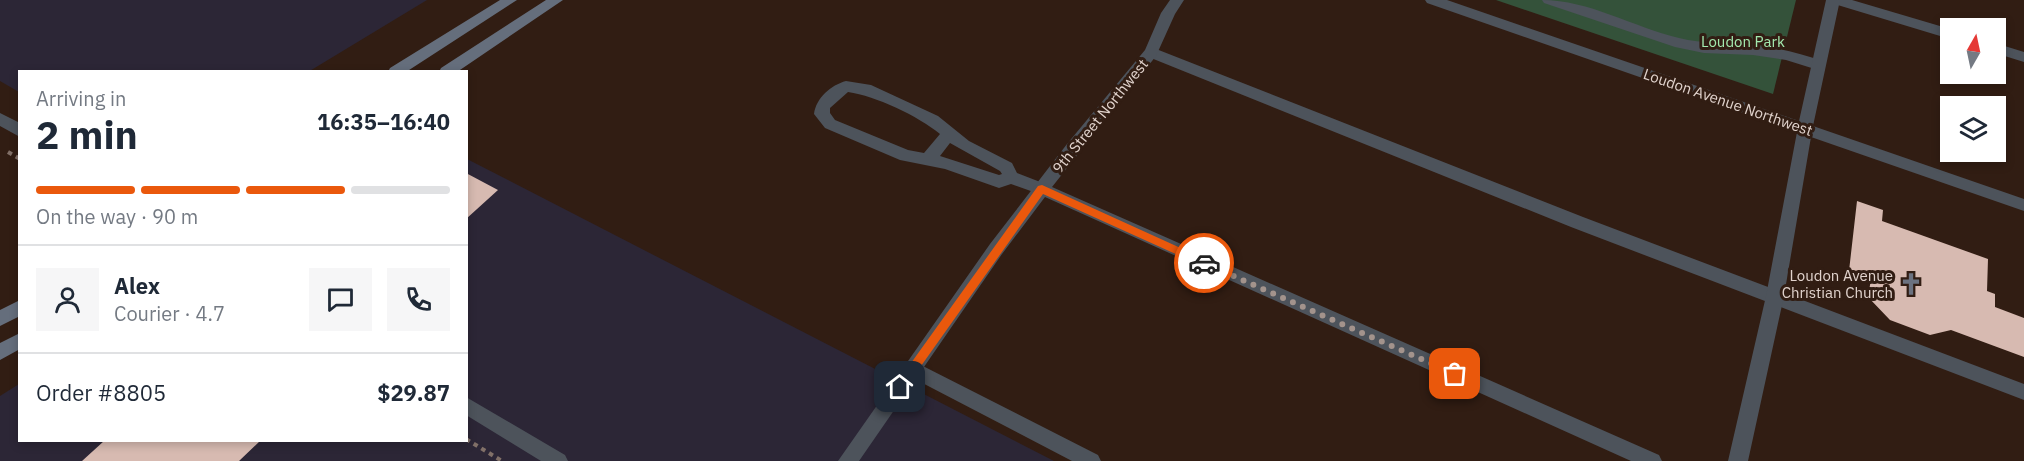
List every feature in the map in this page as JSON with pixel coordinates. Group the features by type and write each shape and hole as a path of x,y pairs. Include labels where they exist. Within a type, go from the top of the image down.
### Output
{"main road":[{"path":"398,70 510,0"},
{"path":"449,70 556,0"},
{"path":"0,320 18,308"},
{"path":"0,352 18,341"}],"street":[{"name":"9th Street Northwest","path":"848,461 1042,189 1152,52 1168,13 1177,0"},
{"name":"Loudon Avenue Northwest","path":"1432,0 2024,205"},
{"path":"1549,0 1675,42 1704,48 1753,50 1787,55 1818,65"},
{"path":"1738,461 1775,296 1805,129 1834,0 1940,31"},
{"path":"2006,51 2024,57"},
{"path":"1152,52 1577,222 2024,392"},
{"path":"1011,177 999,182 928,159 906,156 830,124 822,114 823,105 846,86 866,89 933,120 963,146 1006,167 1011,177 1652,461"},
{"path":"0,119 18,130"},
{"path":"928,159 949,134"},
{"path":"913,369 1091,461"},
{"path":"468,406 558,461"}],"path":[{"path":"468,440 502,461"}],"shaded area":[{"path":"0,0 427,0 311,70 18,70 18,91 0,81"},
{"path":"468,160 1054,461 0,461 0,396 18,385 18,442 468,442"}],"green space":[{"name":"Loudon Park","path":"1496,0 1796,0 1773,94"}],"building":[{"path":"468,174 498,190 468,217"},
{"path":"1857,201 1883,210 1882,221 1988,259 1987,291 1995,294 1995,307 2024,318 2024,357 1951,330 1930,335 1890,320 1868,297 1871,279 1849,271"},
{"path":"103,442 259,442 239,461 82,461"}],"way so far":[{"path":"1204,263 1455,374"}],"place":[{"name":"Loudon Avenue Christian Church","path":"1911,284"}],"route":[{"path":"900,387 996,249 1042,189 1204,263"}]}
